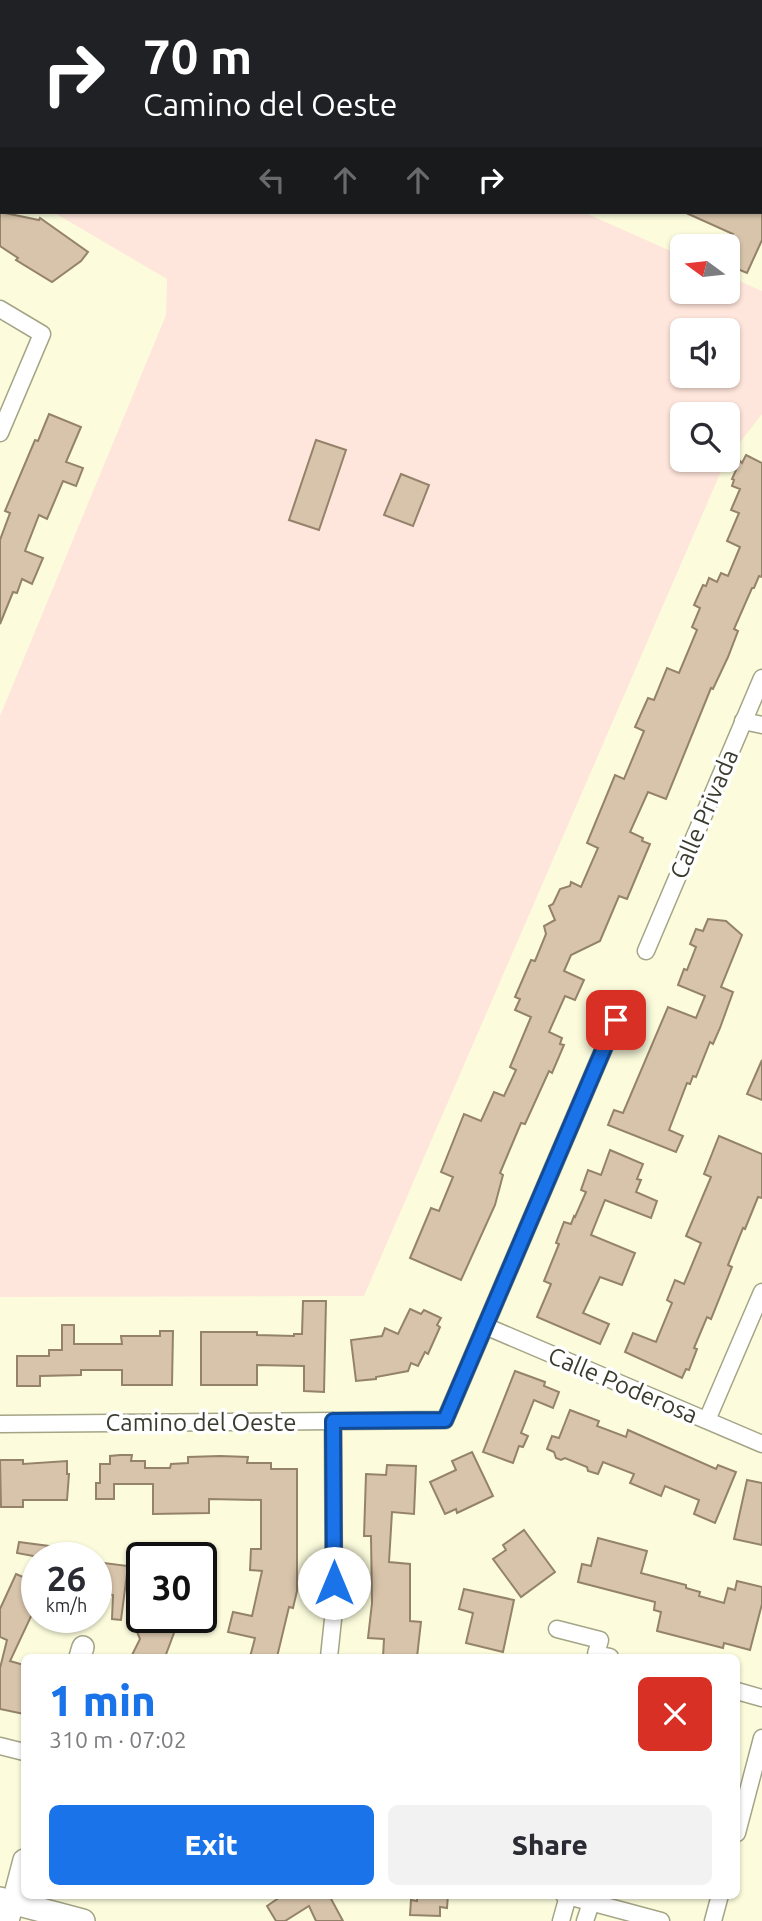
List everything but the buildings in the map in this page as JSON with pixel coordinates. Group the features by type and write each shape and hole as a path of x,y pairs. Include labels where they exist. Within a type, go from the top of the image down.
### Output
{"main road":[{"path":"7,1908 83,1921"}],"street":[{"path":"0,309 42,334 0,433"},
{"name":"Calle Privada","path":"646,951 762,678"},
{"path":"743,721 762,725"},
{"path":"485,1326 616,1020"},
{"path":"707,1420 762,1292"},
{"name":"Camino del Oeste","path":"0,1424 445,1420 485,1326"},
{"name":"Calle Poderosa","path":"485,1326 762,1444"},
{"path":"329,1654 334,1610 333,1421"},
{"path":"557,1629 600,1640 596,1654"},
{"path":"740,1692 762,1698"},
{"path":"740,1822 762,1738"},
{"path":"0,1746 21,1751"},
{"path":"7,1908 21,1868"},
{"path":"561,1921 565,1899"},
{"path":"577,1899 661,1921"},
{"path":"713,1921 719,1899"},
{"path":"585,1921 591,1903"}],"shaded area":[{"path":"56,214 588,214 670,251 670,304 740,304 740,281 762,291 762,414 740,442 740,402 670,402 670,472 721,472 364,1296 0,1297 0,716 166,315 167,279"}],"route":[{"path":"334,1583 333,1421 445,1420 616,1020"}]}
